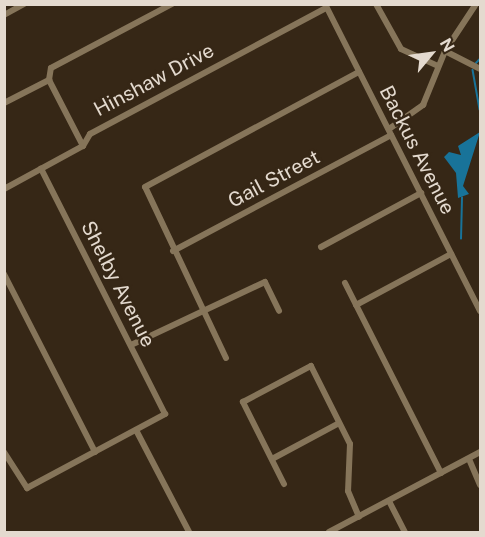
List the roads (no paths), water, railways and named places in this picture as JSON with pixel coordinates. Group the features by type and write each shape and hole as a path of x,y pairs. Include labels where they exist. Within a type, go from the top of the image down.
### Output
{"street":[{"path":"4,15 11,7 24,4"},
{"path":"83,146 49,80 51,68 172,4"},
{"path":"375,4 400,49 438,66"},
{"name":"Gail Street","path":"173,251 390,132 423,105 445,51 476,4"},
{"name":"Backus Avenue","path":"325,6 480,311"},
{"name":"Hinshaw Drive","path":"4,189 83,146 90,134 325,6"},
{"path":"445,51 480,69"},
{"path":"226,358 173,251 146,187 359,72"},
{"path":"4,103 49,80"},
{"name":"Shelby Avenue","path":"41,169 165,414 136,430"},
{"path":"321,247 421,193"},
{"path":"356,305 451,254"},
{"path":"4,274 95,452"},
{"path":"131,345 202,309 265,282 279,311"},
{"path":"345,283 441,473"},
{"path":"284,484 243,402 310,366 350,444 348,491 359,517"},
{"path":"272,459 339,423"},
{"path":"4,452 24,488 136,430 189,532"},
{"path":"329,532 480,452"},
{"path":"469,459 480,485"},
{"path":"389,501 405,532"}],"water":[{"path":"480,132 463,186 469,194 458,198 456,173 444,157 449,152 461,155 458,146"}],"waterway":[{"path":"476,63 480,59"},
{"path":"473,70 480,109"},
{"path":"461,239 462,198"}]}
